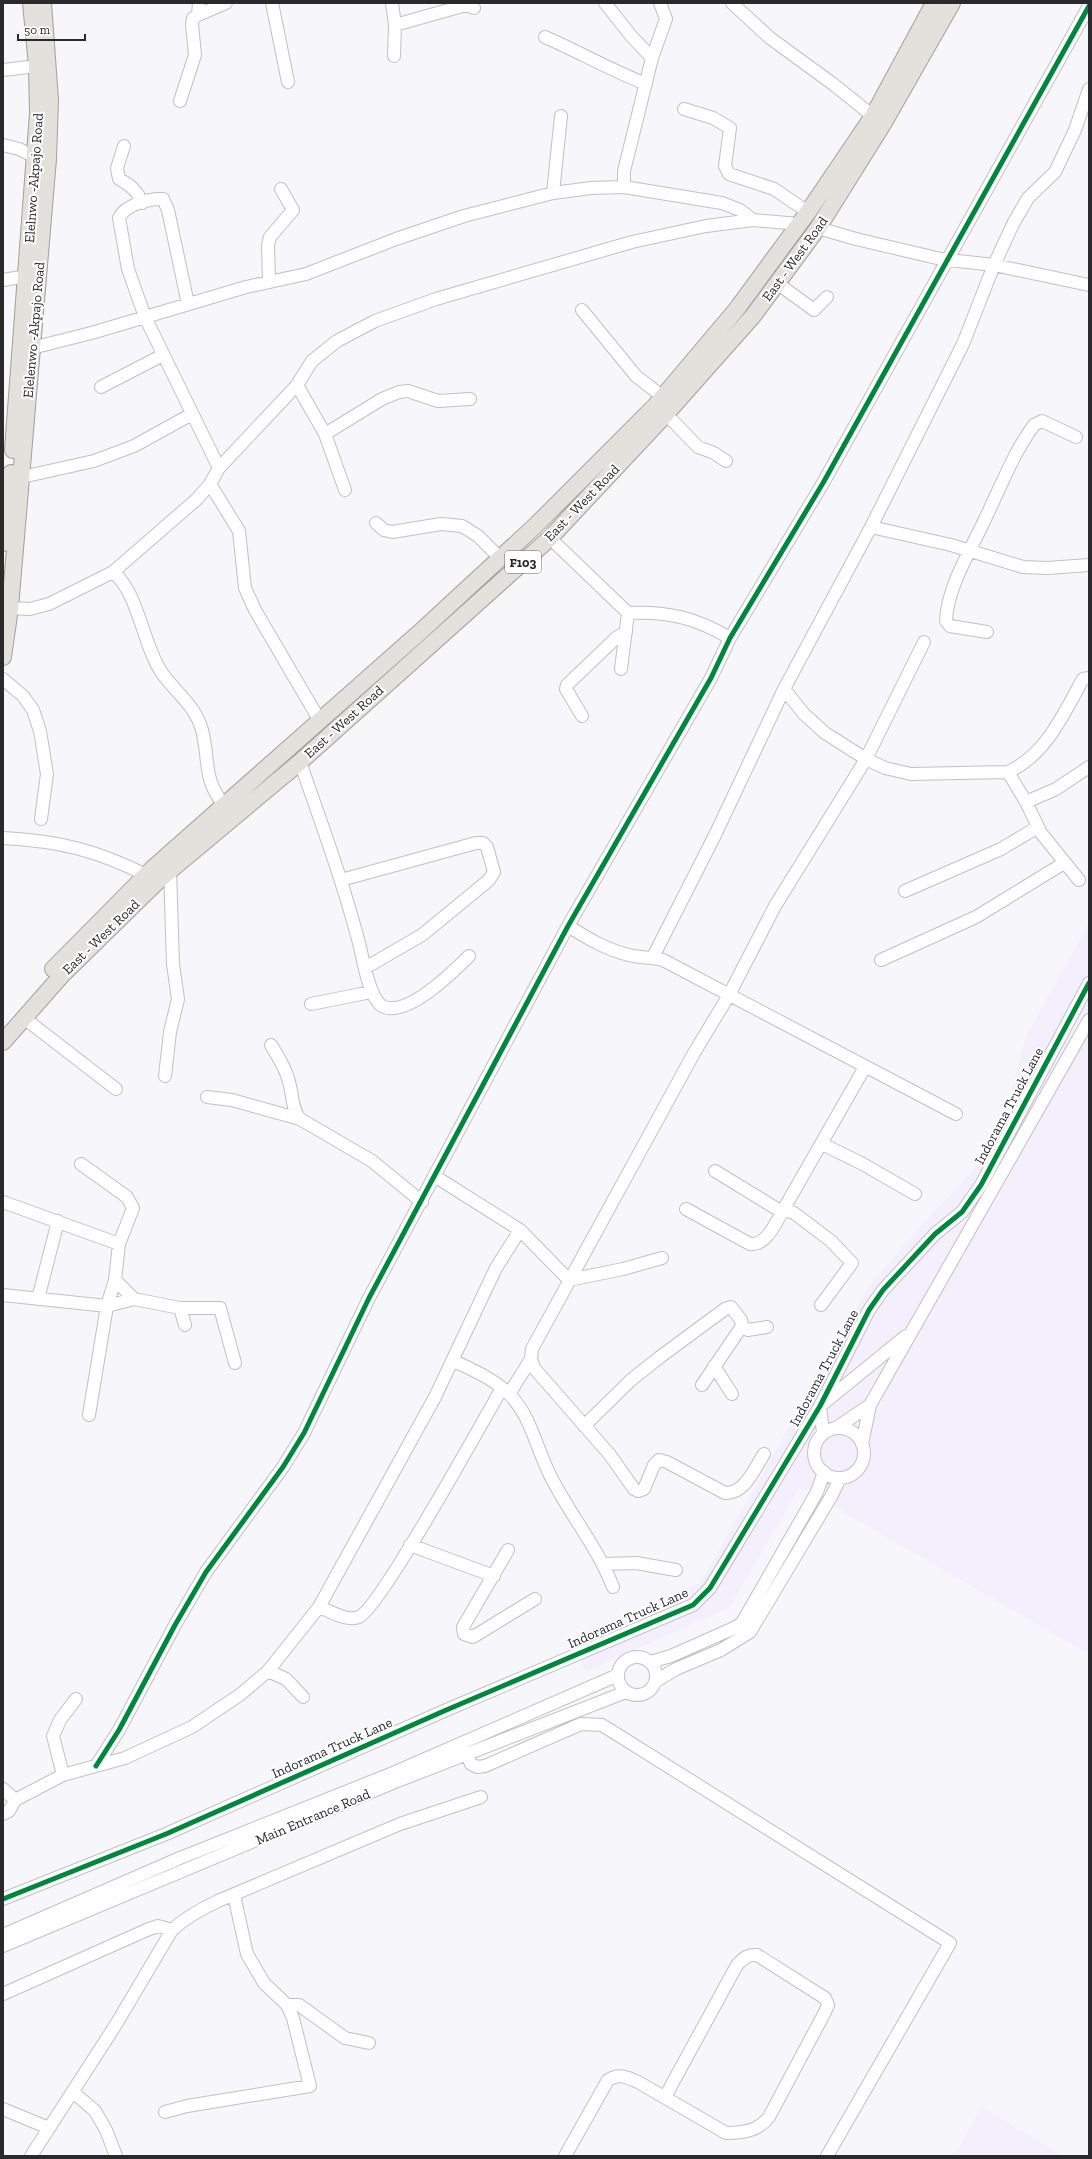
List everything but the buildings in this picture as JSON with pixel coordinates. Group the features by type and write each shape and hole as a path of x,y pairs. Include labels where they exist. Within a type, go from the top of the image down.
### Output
{"main road":[{"name":"Elelnwo -Akpajo Road","path":"3,543 12,480 27,276 42,150 38,113 37,66 31,3"},
{"name":"Elelenwo -Akpajo Road","path":"3,657 10,608 12,480 32,348 42,150 50,100 43,3"},
{"name":"East - West Road","path":"3,1026 55,967 146,875 320,721 535,526 663,397 736,310 804,218 873,116 934,3"},
{"name":"East - West Road","path":"3,1042 62,975 170,870 300,762 550,538 666,414 753,316 818,228 883,124 952,3"}],"street":[{"path":"180,101 196,55 192,24 193,18 199,9 226,3"},
{"path":"272,3 288,82"},
{"path":"392,3 395,25 394,56"},
{"path":"605,3 632,37 652,58"},
{"path":"624,187 624,171 652,58 666,19 660,3"},
{"path":"395,25 466,5 474,8"},
{"path":"738,5 770,38 873,116"},
{"path":"96,1766 126,1717 174,1625 206,1572 283,1467 304,1433 369,1298 436,1177 568,926 711,678 730,638 823,483 1089,6"},
{"path":"545,37 591,57 612,70 646,84"},
{"path":"3,70 37,66"},
{"path":"653,957 716,833 784,689 871,526 963,344 994,265 1013,224 1028,198 1055,172 1075,130 1089,88"},
{"path":"684,109 712,118 730,128 730,141 725,166 729,174 774,189 804,218"},
{"path":"553,193 561,116"},
{"path":"3,145 19,149 42,150"},
{"path":"124,146 117,168 119,179 131,186 140,196 142,202"},
{"path":"32,348 269,282 306,274 396,239 464,216 553,193 591,188 624,187 722,203 740,210 753,220"},
{"path":"269,282 268,244 270,237 293,210 282,190"},
{"path":"188,304 168,210 162,199 142,202 122,213 119,218 128,269 145,317 219,468"},
{"path":"10,608 30,609 49,604 114,572 197,499 210,484 219,468 297,385 312,361 337,340 375,321 436,299 632,242 706,226 753,220 804,218"},
{"path":"818,228 856,239 948,260 994,265 1089,285"},
{"path":"3,280 27,276"},
{"path":"777,283 814,310 826,297"},
{"path":"582,310 636,376 663,397"},
{"path":"101,387 163,355"},
{"path":"297,385 325,434 345,490"},
{"path":"325,434 382,399 399,392 408,391 438,401 470,399"},
{"path":"12,480 94,461 134,446 192,414"},
{"path":"666,414 698,447 726,461"},
{"path":"987,632 950,626 946,621 949,602 962,566 999,490 1034,425 1042,421 1076,437"},
{"path":"210,484 238,531 245,588 255,610 320,721"},
{"path":"376,523 384,530 392,532 441,524 462,526 478,536 500,558"},
{"path":"871,526 971,550 1022,567 1048,568 1089,566"},
{"path":"550,538 628,613 648,612 683,616 707,625 730,638"},
{"path":"114,572 128,591 162,673 195,712 202,730 210,782 215,794 224,805"},
{"path":"621,669 628,613"},
{"path":"582,716 566,689 567,685 616,638 626,632"},
{"path":"764,1454 744,1484 732,1493 725,1493 667,1462 659,1460 654,1465 644,1489 638,1491 634,1489 610,1455 534,1368 531,1359 532,1349 568,1280 694,1054 729,995 776,906 866,759 924,642"},
{"path":"784,689 804,714 825,733 866,759 885,768 911,774 1008,772 1019,767 1041,747 1060,723 1083,679 1089,678"},
{"path":"3,679 23,696 33,710 40,731 47,774 40,819"},
{"path":"300,762 341,880 371,992 382,1006 392,1008 403,1006 444,981 469,956"},
{"path":"1026,802 1056,789 1089,767"},
{"path":"1008,772 1026,802 1038,827 1078,880"},
{"path":"905,891 1001,849 1038,827"},
{"path":"3,838 41,840 61,843 114,858 146,875"},
{"path":"341,880 476,843 483,843 487,847 494,872 489,880 422,935 365,968"},
{"path":"881,960 976,917 1064,863"},
{"path":"165,1076 170,1032 178,998 173,964 170,870"},
{"path":"568,926 611,949 631,956 653,957 663,960 956,1114"},
{"name":"Indorama Truck Lane","path":"3,1899 166,1834 444,1711 693,1604 710,1588 820,1406 869,1310 883,1290 925,1245 962,1212 981,1185 998,1150 1089,983"},
{"path":"311,1004 371,992"},
{"path":"24,1018 116,1088"},
{"path":"870,1405 836,1428 823,1433 818,1439 814,1453 815,1460 824,1472 840,1478 851,1474 858,1468 864,1456 862,1444 870,1405 1010,1162 1089,1020"},
{"path":"271,1045 282,1064 290,1086 293,1107 300,1119"},
{"path":"686,1209 750,1244 755,1244 769,1233 822,1144 865,1067"},
{"path":"207,1097 232,1100 300,1119 372,1161 422,1202"},
{"path":"822,1144 861,1163 915,1194"},
{"path":"998,1150 1010,1162"},
{"path":"81,1164 132,1203 132,1212 119,1244 115,1280 107,1306 89,1414"},
{"path":"715,1171 782,1212 788,1211 794,1213 831,1241 852,1263 849,1270 821,1305"},
{"path":"436,1177 520,1230 568,1280"},
{"path":"3,1202 119,1244"},
{"path":"38,1300 58,1221"},
{"path":"3,1814 15,1800 63,1775 125,1758 192,1727 241,1694 268,1671 318,1607 454,1361 496,1268 520,1230"},
{"path":"568,1280 623,1269 662,1258"},
{"path":"115,1280 134,1299"},
{"path":"3,1295 38,1300 107,1306 134,1299 180,1308 220,1308 235,1363"},
{"path":"584,1426 642,1371 725,1308 731,1307 734,1309 742,1326 748,1330 766,1327"},
{"path":"180,1308 185,1325"},
{"path":"702,1385 742,1326"},
{"path":"823,1433 820,1406 912,1331"},
{"path":"318,1607 348,1618 362,1615 373,1604 506,1391 531,1359"},
{"path":"454,1361 487,1377 506,1391 522,1413 539,1447 551,1478 604,1564 613,1587"},
{"path":"714,1366 732,1394"},
{"path":"836,1428 852,1431 862,1444"},
{"path":"650,1662 671,1656 742,1623 817,1492 824,1472"},
{"path":"656,1681 654,1668 650,1662 641,1657 630,1658 621,1665 618,1675 621,1687 626,1692 641,1696 650,1690 656,1681 676,1669 721,1650 750,1632 832,1495 840,1478"},
{"path":"410,1545 494,1576"},
{"path":"508,1550 463,1627 464,1634 474,1637 535,1599"},
{"path":"604,1564 636,1563 676,1570"},
{"path":"268,1671 286,1679 303,1697"},
{"path":"3,1935 180,1858 462,1743 618,1675"},
{"name":"Main Entrance Road","path":"3,1946 395,1782 467,1756 626,1692"},
{"path":"63,1775 53,1736 60,1720 76,1699"},
{"path":"462,1743 471,1764 477,1767 485,1766 581,1724 602,1725 950,1944 827,2156"},
{"path":"3,1788 15,1800"},
{"path":"31,2156 115,2026 172,1930 193,1913 400,1824 481,1797"},
{"path":"165,2112 187,2106 310,2086 293,2018 287,2005 264,1983 247,1954 234,1895"},
{"path":"3,1994 149,1929 158,1926 172,1930"},
{"path":"565,2156 608,2080 615,2076 624,2076 665,2097 726,2133 740,2133 763,2125 769,2117 825,2012 828,2005 825,1998 757,1955 751,1955 744,1958 737,1965 665,2097"},
{"path":"287,2005 299,2006 345,2038 369,2044"},
{"path":"73,2092 95,2111 106,2130 116,2156"},
{"path":"3,2109 49,2128"}],"shaded area":[{"path":"1089,923 1089,1654 800,1487 730,1607 586,1672 570,1638 700,1583 869,1286 915,1232 997,1145 1026,1036"},
{"path":"981,2107 1063,2156 954,2156"}],"cycle path":[{"path":"96,1766 119,1730 175,1625 206,1572 283,1467 304,1433 369,1298 568,926 711,678 730,638 823,483 1089,6"},
{"path":"3,1899 166,1834 444,1711 693,1605 710,1588 820,1406 869,1310 883,1290 935,1234 962,1212 981,1185 1089,983"}]}
